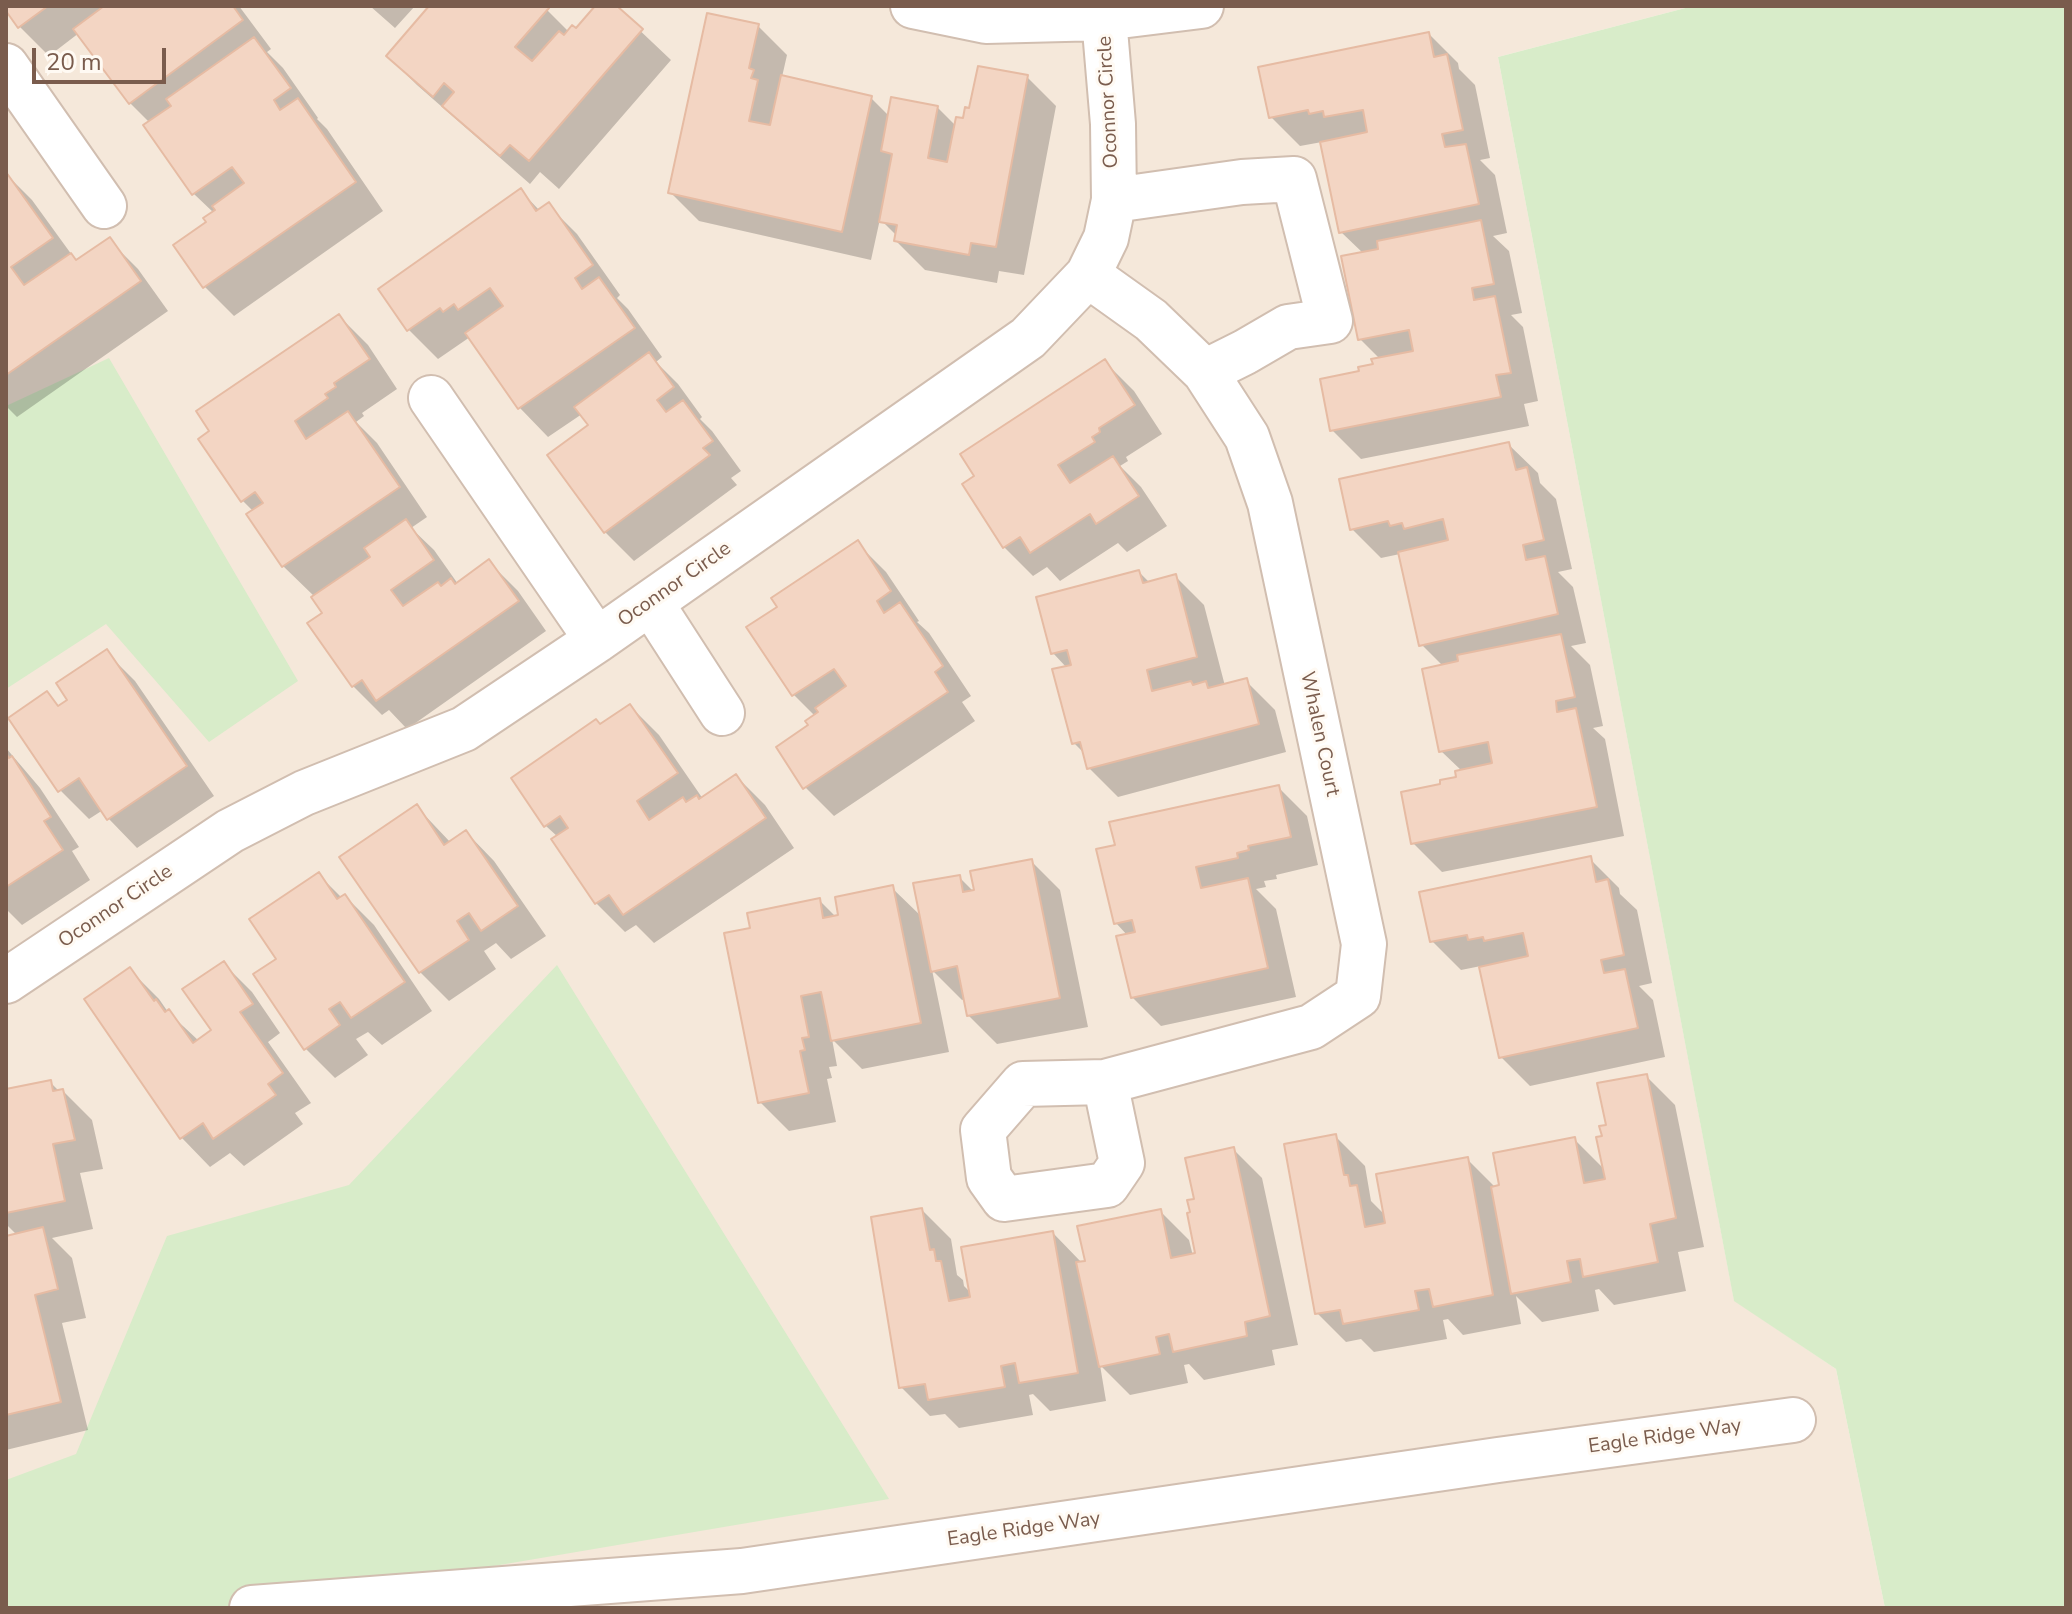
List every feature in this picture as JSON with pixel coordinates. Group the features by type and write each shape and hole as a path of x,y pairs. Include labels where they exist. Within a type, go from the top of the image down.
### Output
{"street":[{"name":"Oconnor Circle","path":"913,6 986,21 1104,18 1201,6"},
{"name":"Oconnor Circle","path":"6,981 230,831 304,793 464,729 651,603 1028,338 1088,275 1106,238 1114,200 1113,124 1104,18"},
{"path":"6,66 104,206"},
{"path":"1114,200 1242,182 1294,179 1330,321 1288,327 1205,372"},
{"name":"Whalen Court","path":"1088,275 1151,320 1205,372 1247,437 1270,503 1364,944 1358,996 1311,1027 1105,1082"},
{"path":"431,398 597,640"},
{"path":"651,603 722,713"},
{"name":"Eagle Ridge Way","path":"252,1608 742,1571 1793,1420"}],"shaded area":[{"path":"6,6 1693,6 1498,57 1734,1300 1836,1369 1885,1608 6,1608"}],"green space":[{"path":"1693,6 2066,6 2066,1608 1885,1608 1836,1369 1734,1301 1498,57"},
{"path":"109,358 298,681 209,742 106,624 6,689 6,406"},
{"path":"557,965 889,1499 246,1608 6,1608 6,1480 76,1454 167,1236 349,1185"}],"building":[{"path":"6,6 48,6 18,28"},
{"path":"104,6 233,6 243,20 129,104 73,29"},
{"path":"429,6 546,6 549,8 515,47 532,61 559,31 564,35 572,25 576,28 595,6 617,6 643,29 529,161 510,145 500,156 442,106 454,92 444,83 433,97 386,56"},
{"path":"707,13 759,24 749,68 754,70 751,78 758,80 749,121 770,125 781,75 872,96 842,232 668,193"},
{"path":"1429,32 1434,57 1447,54 1463,130 1442,134 1445,147 1466,144 1479,204 1339,233 1320,142 1367,132 1363,110 1324,117 1323,111 1309,114 1308,110 1269,118 1258,67"},
{"path":"254,37 291,88 274,100 280,110 298,98 356,182 203,288 173,245 206,222 203,218 215,210 212,206 244,183 232,167 192,195 143,125 171,106 166,99"},
{"path":"978,66 1028,75 996,247 971,243 969,255 894,241 897,225 879,222 892,154 881,151 891,97 938,106 928,158 947,162 956,117 963,118 965,107 969,108"},
{"path":"6,172 53,238 11,267 24,285 71,253 76,260 110,237 141,281 6,375"},
{"path":"521,188 536,211 549,202 593,265 575,278 582,289 599,277 635,328 518,409 465,333 503,306 490,288 458,310 454,304 443,312 440,308 407,331 378,289"},
{"path":"1481,220 1494,284 1472,288 1474,300 1495,296 1511,373 1496,375 1501,397 1330,431 1320,379 1359,371 1358,367 1373,364 1371,359 1413,351 1409,330 1358,340 1341,256 1378,249 1377,241"},
{"path":"339,314 370,359 334,383 336,387 325,394 328,398 295,421 306,439 348,411 400,487 282,567 246,514 263,503 255,492 241,502 198,439 209,431 196,411"},
{"path":"649,352 674,387 657,400 666,412 683,400 713,441 703,448 710,455 604,533 547,455 588,425 574,407"},
{"path":"1105,359 1135,405 1099,428 1100,432 1092,437 1095,442 1058,465 1070,483 1113,456 1139,496 1096,524 1090,514 1030,553 1020,537 1003,548 962,484 974,476 960,454"},
{"path":"1509,442 1516,470 1527,467 1544,540 1523,545 1526,560 1545,556 1558,614 1419,646 1398,552 1448,540 1443,519 1404,529 1402,523 1390,526 1388,521 1350,530 1339,479"},
{"path":"406,519 434,560 391,590 403,606 438,582 441,586 451,578 455,584 489,559 519,601 376,701 362,680 352,687 307,623 322,613 311,597 370,557 364,548"},
{"path":"858,540 891,591 877,601 884,613 900,602 943,666 935,672 948,692 803,789 776,747 808,725 805,721 818,712 815,708 846,686 834,669 792,696 746,627 777,607 771,598"},
{"path":"1139,570 1143,583 1176,574 1197,657 1147,670 1152,691 1191,681 1193,685 1206,681 1208,688 1247,678 1259,724 1087,769 1080,742 1072,744 1052,669 1071,665 1067,650 1051,654 1036,597"},
{"path":"1561,634 1575,697 1556,701 1557,712 1576,708 1597,807 1411,844 1401,792 1440,784 1440,780 1456,777 1455,771 1492,763 1488,742 1439,752 1422,669 1458,661 1457,655"},
{"path":"107,649 187,766 107,820 79,778 58,792 8,718 47,691 58,706 67,700 56,683"},
{"path":"630,704 678,773 637,801 649,820 683,797 686,802 697,795 699,799 736,774 766,818 623,915 609,895 595,904 551,839 568,828 560,816 544,827 511,778 596,719 600,724"},
{"path":"6,753 9,758 12,756 51,817 44,821 63,850 6,887"},
{"path":"1279,785 1291,837 1248,846 1249,850 1237,853 1238,858 1196,867 1201,888 1248,878 1268,968 1131,998 1116,936 1135,932 1132,920 1114,924 1096,849 1115,845 1109,822"},
{"path":"417,804 444,845 466,830 518,906 481,931 469,913 457,921 469,940 419,973 339,857"},
{"path":"1591,856 1596,882 1608,879 1624,955 1601,960 1604,973 1625,969 1638,1028 1499,1058 1479,967 1528,956 1523,933 1484,941 1483,937 1468,940 1467,935 1430,942 1419,892"},
{"path":"1032,859 1060,998 967,1016 957,966 931,972 913,883 960,875 963,892 974,890 970,871"},
{"path":"319,872 337,899 345,894 405,982 351,1018 340,1002 329,1009 340,1025 304,1050 253,974 276,959 249,919"},
{"path":"893,885 921,1023 831,1041 821,992 801,996 809,1037 802,1038 805,1050 800,1051 809,1093 758,1103 724,933 750,928 747,913 820,898 823,918 838,915 835,897"},
{"path":"224,961 253,1004 240,1012 283,1073 268,1084 276,1095 213,1139 203,1123 180,1139 84,999 130,967 154,1001 156,999 165,1012 169,1009 193,1043 211,1030 182,989"},
{"path":"1647,1074 1676,1218 1650,1224 1658,1262 1583,1277 1580,1259 1567,1261 1571,1282 1511,1294 1491,1187 1499,1185 1493,1153 1575,1137 1584,1183 1605,1179 1596,1137 1602,1136 1599,1126 1606,1125 1597,1083"},
{"path":"51,1080 53,1091 63,1089 75,1140 53,1144 65,1201 6,1213 6,1089"},
{"path":"1336,1134 1344,1175 1348,1175 1350,1186 1357,1185 1365,1227 1385,1223 1376,1174 1468,1157 1493,1295 1433,1307 1429,1289 1415,1291 1419,1310 1343,1324 1340,1310 1315,1314 1284,1144"},
{"path":"1234,1147 1270,1316 1245,1322 1247,1336 1173,1352 1169,1334 1156,1337 1160,1354 1099,1367 1076,1262 1085,1261 1077,1226 1161,1209 1171,1258 1195,1253 1187,1213 1190,1212 1187,1200 1194,1199 1185,1158"},
{"path":"922,1208 930,1250 934,1249 936,1261 941,1261 949,1301 970,1297 961,1247 1053,1231 1078,1373 1019,1383 1015,1363 1001,1366 1005,1387 928,1400 925,1384 899,1388 871,1217"},
{"path":"43,1227 58,1289 35,1295 61,1402 6,1415 6,1236"}]}
